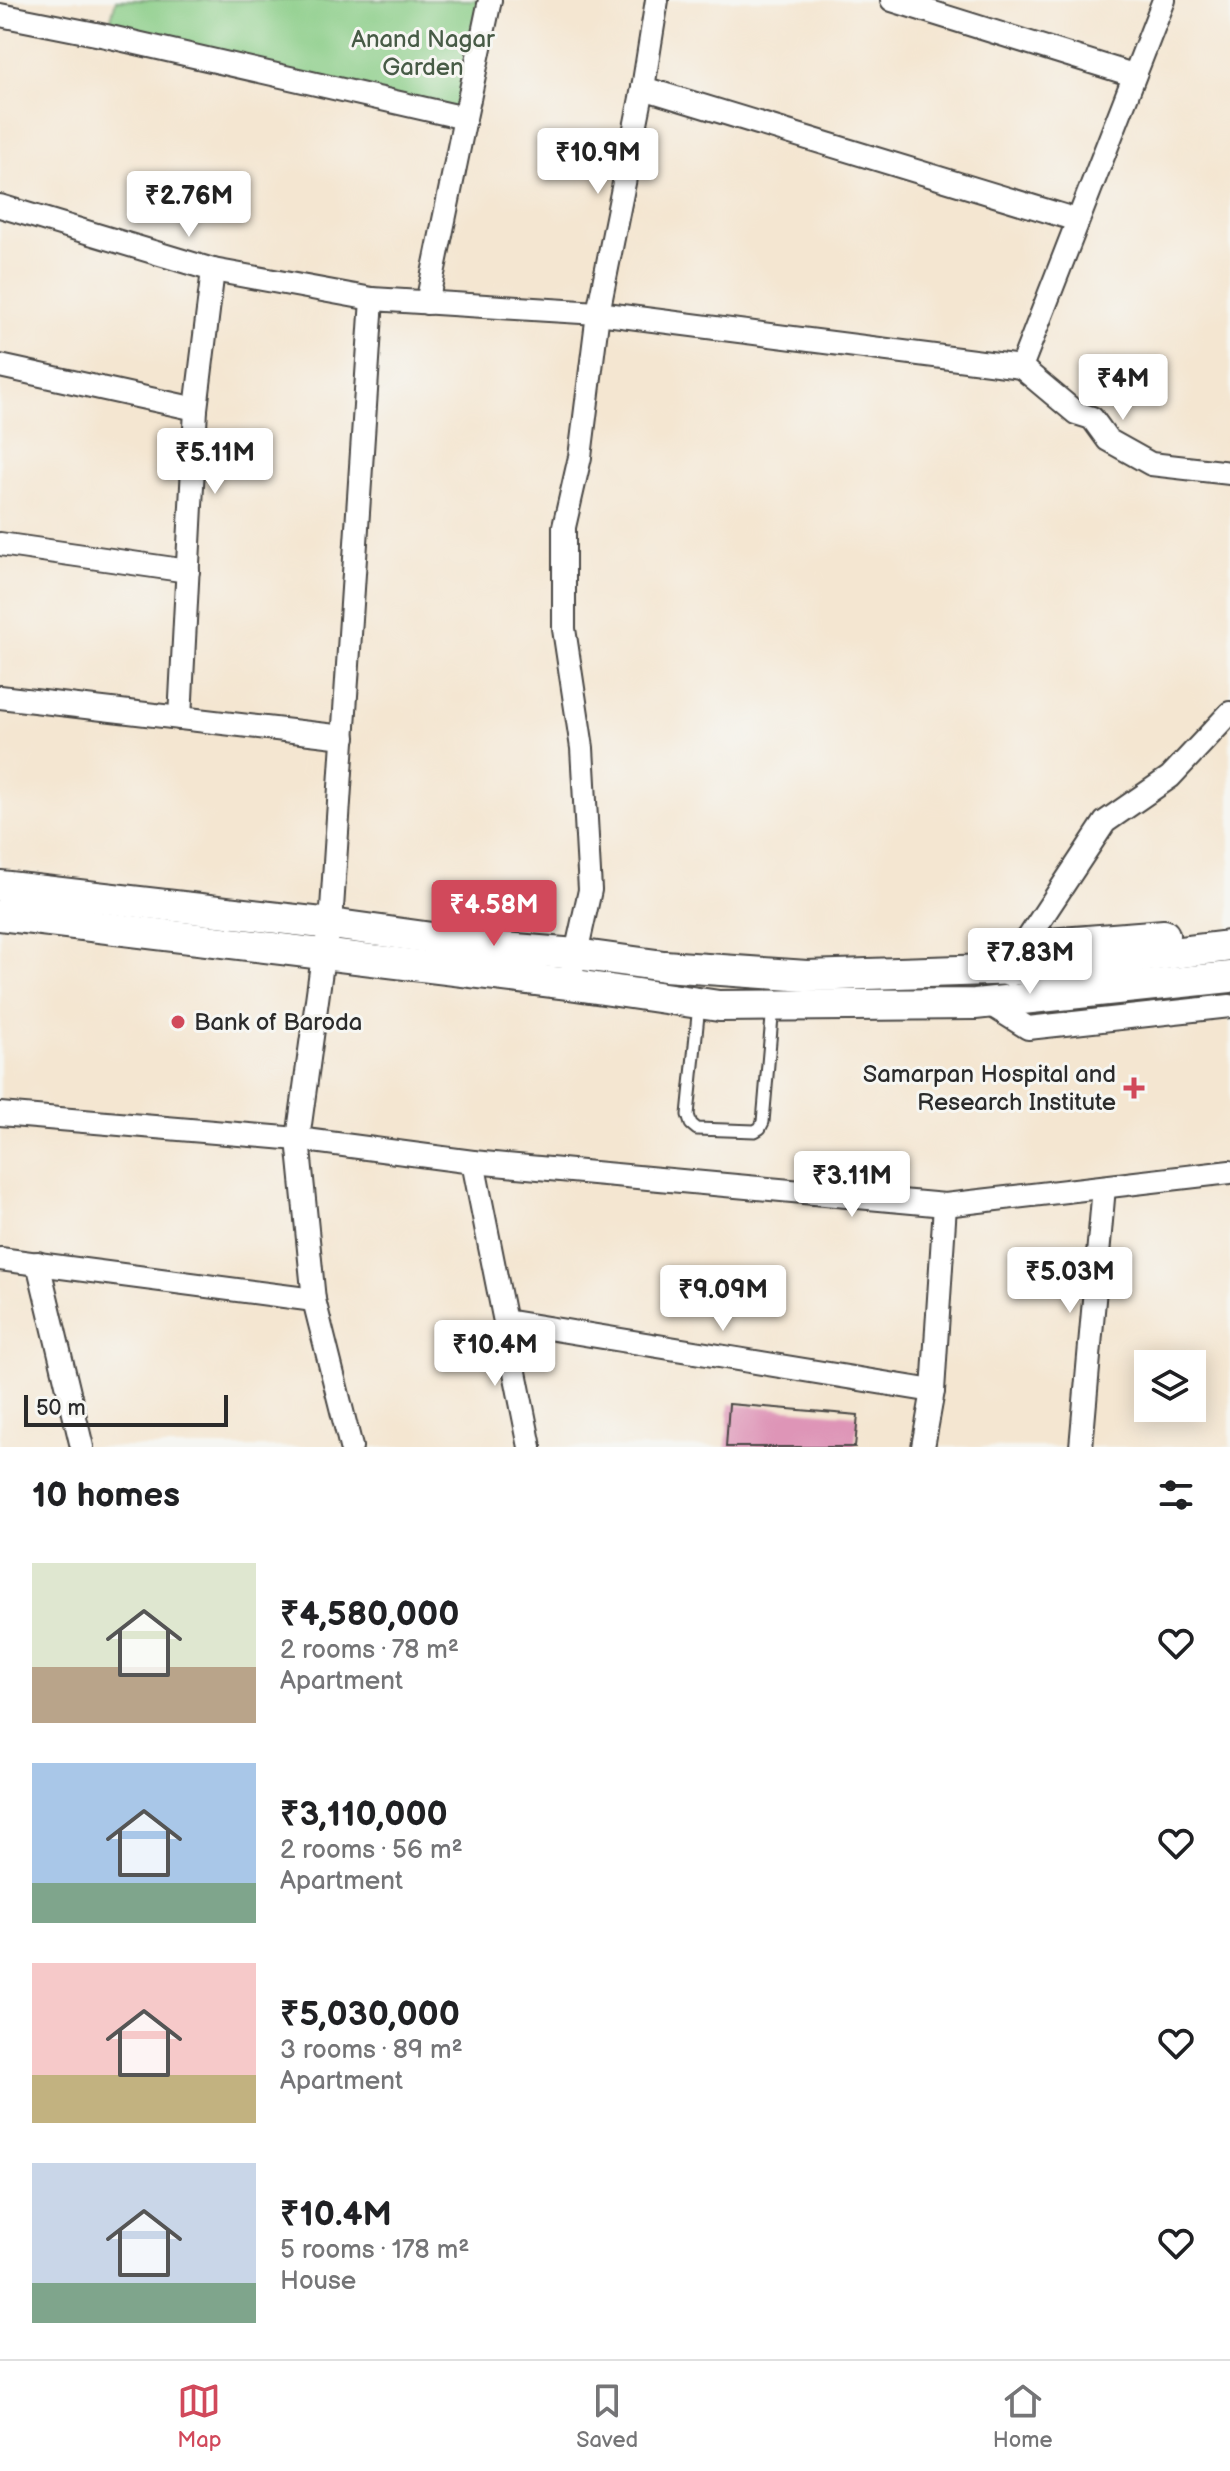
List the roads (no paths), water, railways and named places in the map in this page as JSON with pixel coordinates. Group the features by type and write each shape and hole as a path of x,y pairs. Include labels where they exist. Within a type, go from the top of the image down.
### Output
{"main road":[{"path":"0,886 664,966 807,976 1016,958 1230,930"},
{"path":"0,915 569,984 719,1006 988,1003 1049,982 1230,946"},
{"path":"1016,958 1049,982 1230,977"}],"street":[{"path":"427,303 490,0"},
{"path":"569,984 590,890 582,748 564,629 564,527 580,457 598,313 643,88 657,0"},
{"path":"892,0 1133,75"},
{"path":"1021,367 1164,0"},
{"path":"0,15 106,36 465,118"},
{"path":"643,88 1077,220"},
{"path":"0,206 213,270 372,299 598,313 1021,367 1076,413 1092,418 1108,440 1151,464 1230,473"},
{"path":"180,718 196,409 213,270"},
{"path":"351,1447 314,1300 298,1139 323,956 331,924 372,299"},
{"path":"0,366 196,409"},
{"path":"0,544 188,571"},
{"path":"0,697 344,737"},
{"path":"1016,958 1105,822 1170,777 1230,713"},
{"path":"988,1003 1028,1028 1230,1006"},
{"path":"0,1114 298,1139 473,1162 945,1205 1230,1172"},
{"path":"473,1162 530,1447"},
{"path":"1081,1447 1104,1187"},
{"path":"923,1447 933,1391 945,1205"},
{"path":"0,1259 314,1300"},
{"path":"38,1263 82,1447"},
{"path":"505,1321 933,1391"}],"lane":[{"path":"700,1003 688,1115 697,1129 755,1131 760,1128 773,1006"}],"place":[{"name":"Bank of Baroda","path":"178,1022"},
{"name":"Samarpan Hospital and Research Institute","path":"1134,1088"}],"park label":[{"name":"Anand Nagar Garden","path":"423,53"}]}
